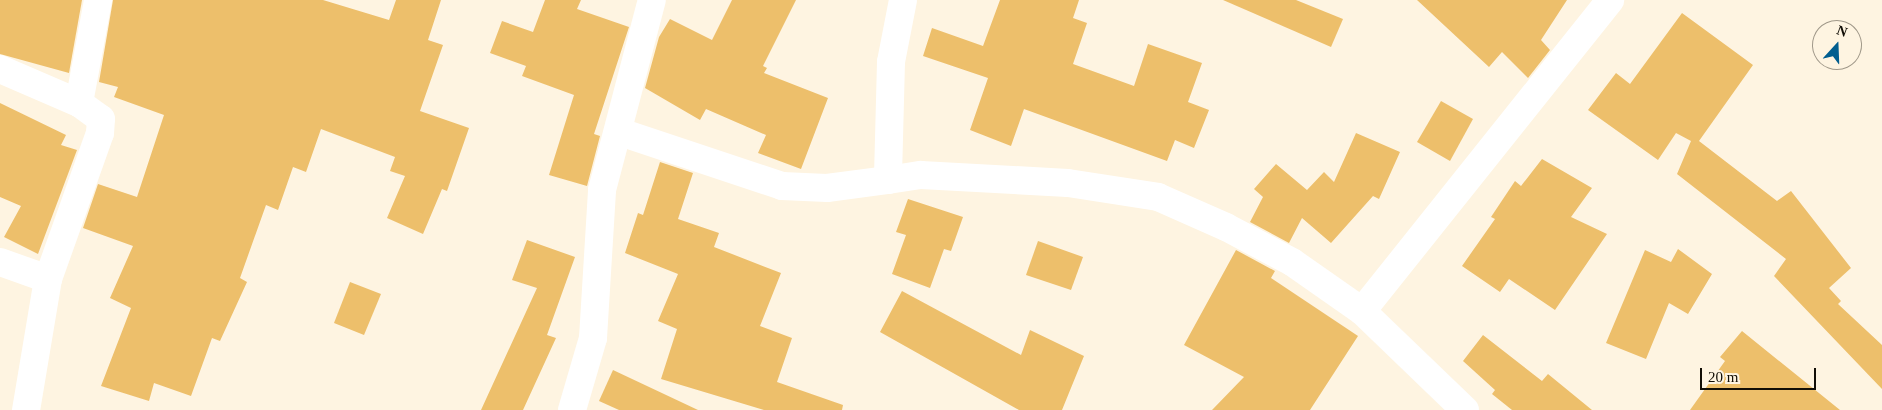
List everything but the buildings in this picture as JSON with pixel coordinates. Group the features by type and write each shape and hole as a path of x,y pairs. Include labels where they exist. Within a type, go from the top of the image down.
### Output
{"street":[{"path":"79,103 98,0"},
{"path":"572,410 593,338 602,190 620,132 624,95 652,0"},
{"path":"888,180 891,62 903,0"},
{"path":"1362,311 1610,0"},
{"path":"0,69 79,103 101,119 100,133 48,278 26,410"},
{"path":"620,132 782,186 826,188 921,175 1049,182 1158,197 1226,227 1292,262 1362,311 1465,410"},
{"path":"0,262 48,278"}]}
